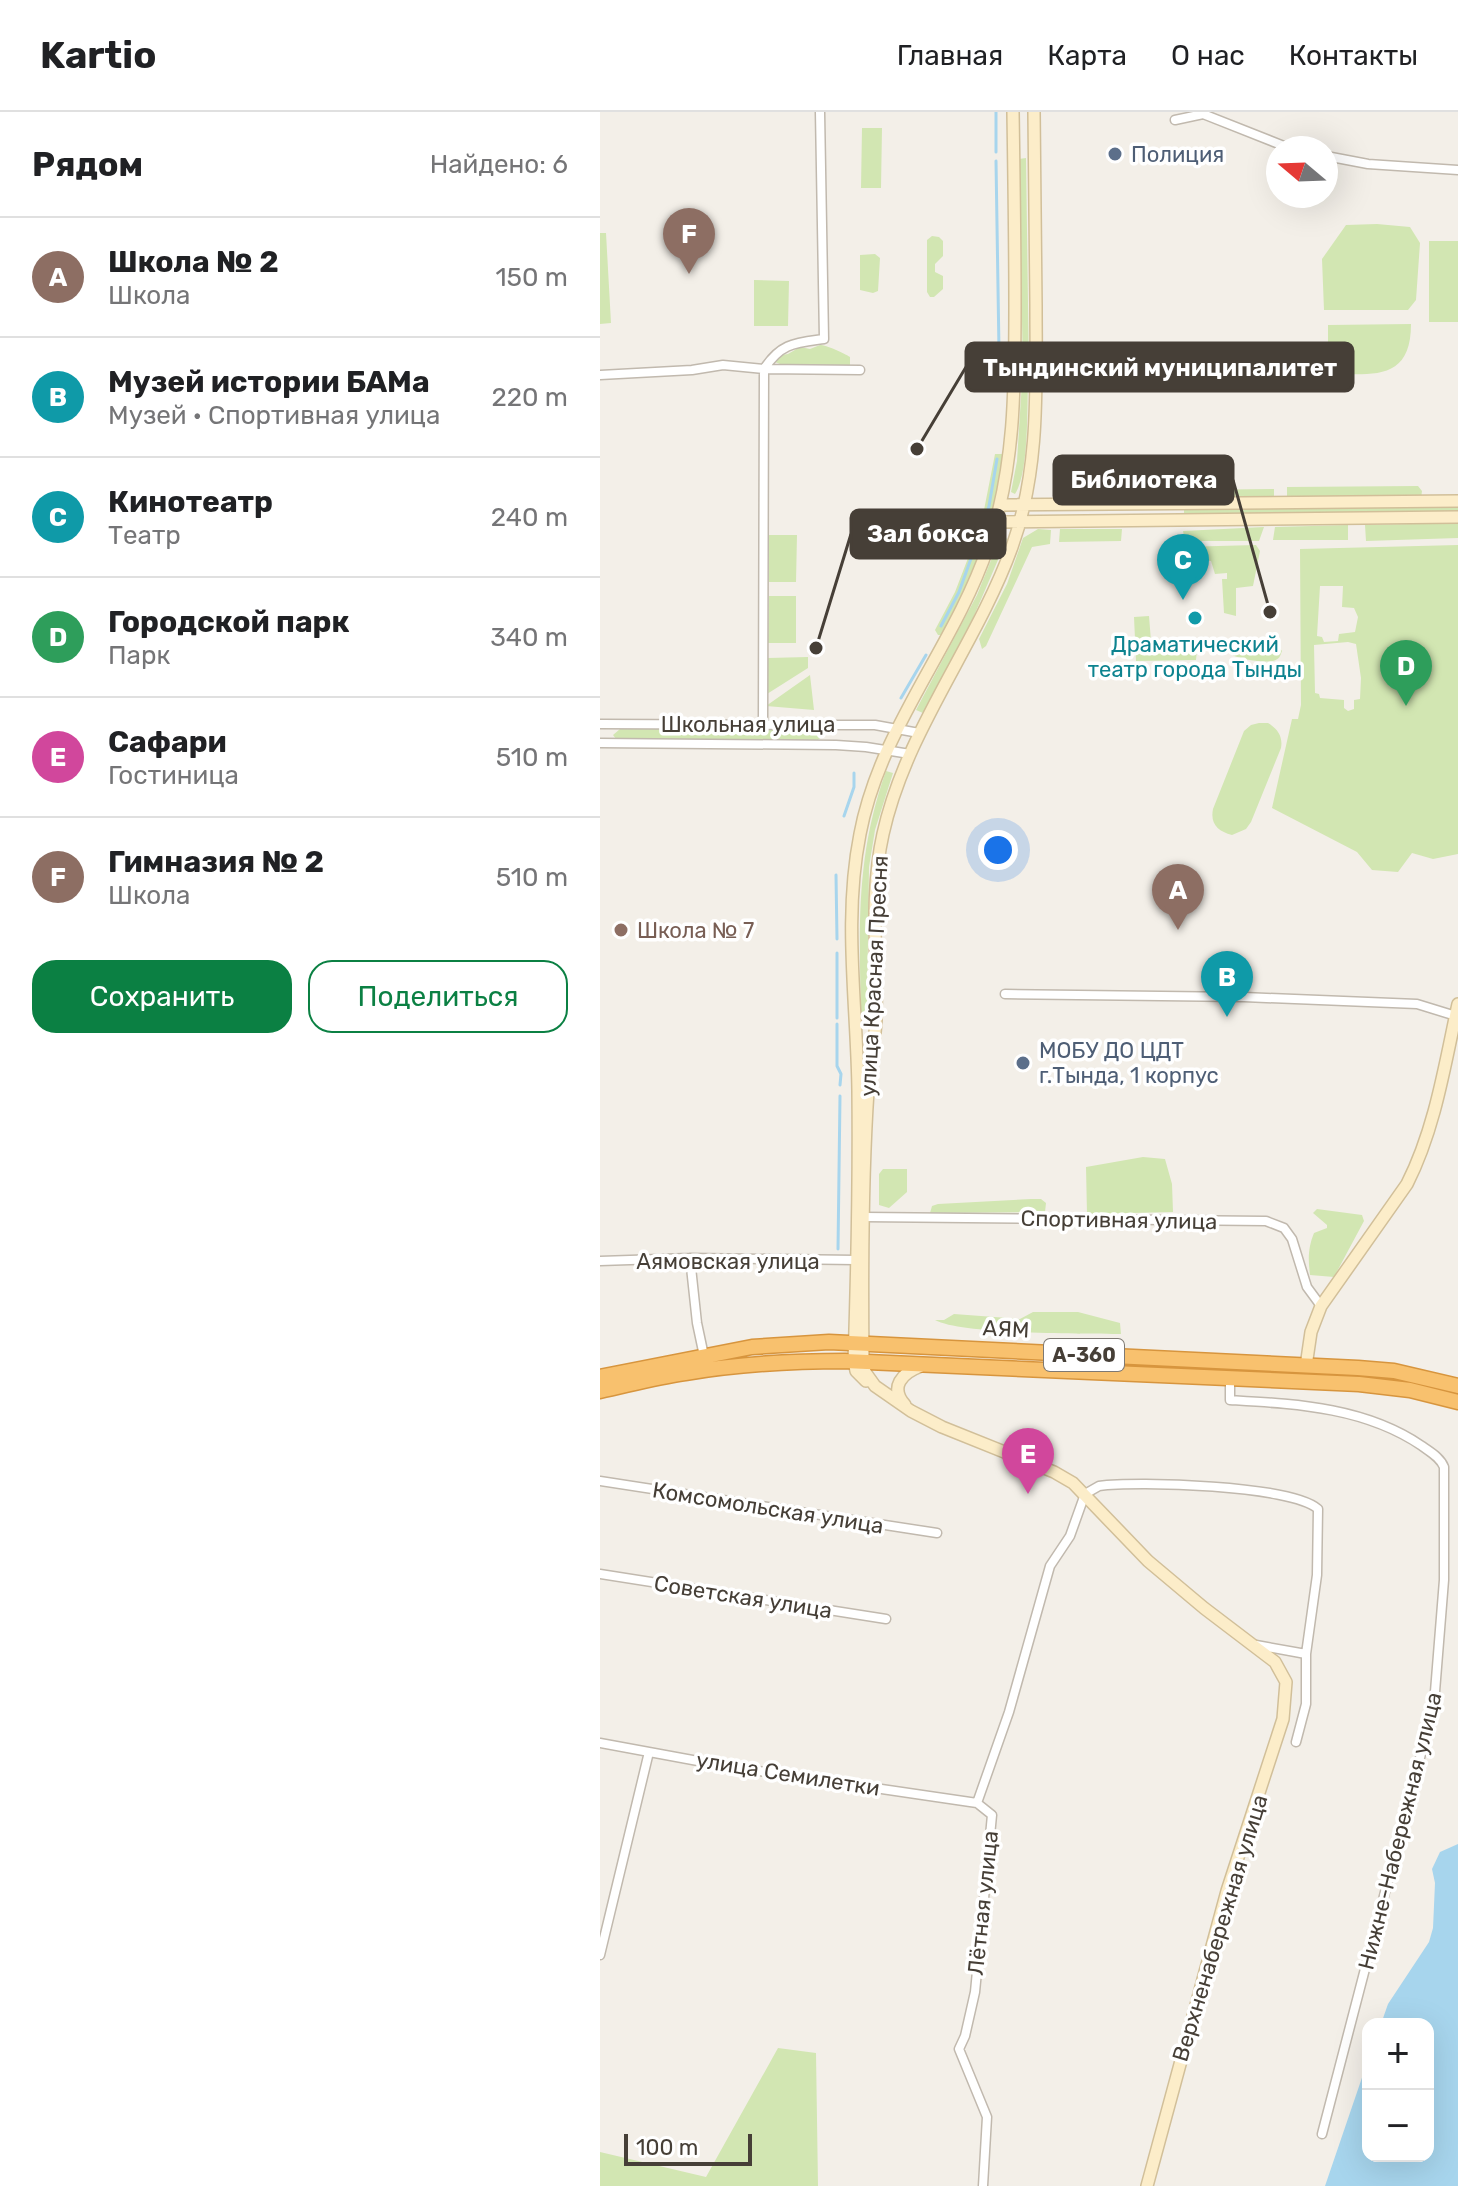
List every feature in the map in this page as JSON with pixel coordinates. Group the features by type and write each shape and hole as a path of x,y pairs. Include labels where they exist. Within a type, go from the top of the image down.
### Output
{"highway":[{"name":"АЯМ","path":"600,1377 775,1344 859,1342 1394,1371 1458,1386"},
{"name":"АЯМ","path":"600,1391 684,1373 730,1367 859,1361 1390,1386 1458,1402"}],"street":[{"path":"763,724 764,369 775,353 793,343 824,339 820,112"},
{"name":"улица Красная Пресня","path":"859,1342 856,1260 858,1092 852,983 854,873 865,810 887,750 971,586 1001,505 1011,448 1015,378 1013,112"},
{"name":"улица Красная Пресня","path":"859,1342 868,1092 876,1019 878,860 891,804 910,754 992,594 1024,505 1034,450 1036,412 1034,112"},
{"path":"1175,120 1203,114 1266,139"},
{"path":"1338,158 1368,164 1458,170"},
{"path":"600,375 692,370 723,365 764,369 860,370"},
{"path":"1001,505 1458,501"},
{"path":"1037,505 1037,522"},
{"path":"996,522 1458,517"},
{"path":"604,724 604,743"},
{"name":"Школьная улица","path":"604,724 831,724 896,728 919,733"},
{"path":"830,745 831,724"},
{"name":"Школьная улица","path":"604,743 830,745 910,754"},
{"path":"1005,994 1244,997 1417,1004 1457,1010 1415,1168 1321,1306 1311,1332 1306,1366"},
{"name":"Спортивная улица","path":"864,1217 1266,1221 1284,1228 1292,1239 1307,1287 1321,1306"},
{"path":"690,1258 704,1356"},
{"name":"Аямовская улица","path":"600,1261 690,1258 856,1260"},
{"path":"859,1342 859,1361 867,1376 883,1393 942,1427 1065,1477 1085,1494 1141,1555 1253,1645 1306,1654"},
{"path":"911,1411 898,1396 898,1383 903,1375 927,1364"},
{"name":"Нижне-Набережная улица","path":"1230,1380 1230,1400 1316,1407 1372,1421 1408,1438 1440,1459 1444,1467 1444,1580 1434,1704 1322,2134"},
{"name":"Комсомольская улица","path":"600,1481 937,1533"},
{"path":"1085,1494 1092,1488 1111,1484 1241,1488 1313,1505 1319,1515 1317,1575 1306,1654 1306,1704 1296,1742"},
{"name":"Лётная улица","path":"983,2186 987,2117 959,2049 975,1992 992,1815 977,1803 1009,1712 1050,1566 1070,1536 1085,1494"},
{"name":"Советская улица","path":"600,1574 886,1619"},
{"name":"Верхненабережная улица","path":"1147,2186 1216,1929 1283,1719 1286,1682 1282,1671 1253,1645"},
{"name":"улица Семилетки","path":"600,1743 725,1766 977,1803"},
{"path":"600,1955 649,1752"}],"green space":[{"path":"862,128 882,128 881,188 861,188"},
{"path":"1026,158 1029,374 1023,374 1019,159"},
{"path":"1346,225 1410,227 1420,243 1416,300 1408,310 1324,310 1322,259"},
{"path":"600,233 606,233 611,323 600,324"},
{"path":"932,236 943,241 943,256 935,264 935,272 943,276 943,289 930,297 927,292 927,240"},
{"path":"1429,241 1458,241 1458,322 1429,322"},
{"path":"875,254 880,258 878,291 873,293 860,290 860,255"},
{"path":"754,280 789,281 788,326 754,326"},
{"path":"1411,324 1409,343 1396,365 1374,373 1328,374 1328,325"},
{"path":"820,345 850,357 850,368 787,367 775,362 776,356 800,347 810,349"},
{"path":"1022,381 1028,381 1026,440 1023,471 1015,494 1011,492 1017,461"},
{"path":"995,454 1003,454 993,512 983,543 975,541"},
{"path":"1418,486 1422,491 1421,498 1287,500 1287,487"},
{"path":"1274,489 1274,500 1182,501 1183,490"},
{"path":"1458,506 1458,512 1184,516 1184,510"},
{"path":"1458,523 1458,538 1366,541 1365,525"},
{"path":"1348,525 1348,540 1273,540 1275,527"},
{"path":"1264,527 1259,541 1185,541 1183,531"},
{"path":"1038,529 1051,530 1050,544 1032,547 982,649 979,639 1007,584 1023,538"},
{"path":"1060,529 1122,529 1121,541 1059,542"},
{"path":"769,535 797,535 796,582 769,582"},
{"path":"1004,536 1007,539 973,618 923,713 916,710 977,595 1000,538"},
{"path":"1256,545 1260,551 1253,586 1236,588 1236,616 1224,613 1222,579 1227,579 1227,573 1215,574 1211,561 1181,558 1180,547"},
{"path":"1458,545 1458,854 1433,859 1412,853 1398,872 1372,870 1357,852 1272,808 1292,719 1298,719 1301,705 1300,549","holes":["1320,586 1343,586 1342,607 1354,608 1358,617 1355,632 1339,634 1338,641 1324,642 1322,637 1317,636","1356,644 1361,678 1360,699 1354,700 1354,709 1348,711 1344,708 1344,700 1320,698 1315,693 1314,645"]},
{"path":"978,547 981,549 967,587 942,635 938,635 935,630 955,592 970,553"},
{"path":"769,596 796,596 796,643 768,643"},
{"path":"1149,616 1151,641 1198,640 1196,660 1136,661 1134,617"},
{"path":"1271,643 1282,651 1273,661 1249,660 1228,652 1228,648 1233,646"},
{"path":"808,657 808,668 767,694 768,658"},
{"path":"810,675 814,710 766,706"},
{"path":"1259,723 1268,723 1277,731 1281,748 1251,822 1246,829 1232,835 1216,826 1213,809 1244,731"},
{"path":"620,729 818,729 824,734 818,740 616,739 613,735"},
{"path":"886,771 893,773 875,830 869,867 867,1013 864,1015 861,1014 860,921 864,862 876,802"},
{"path":"1143,1157 1165,1159 1172,1184 1173,1212 1087,1214 1086,1167"},
{"path":"883,1169 907,1169 907,1192 889,1208 879,1205 879,1174"},
{"path":"1041,1199 1046,1203 1045,1212 930,1213 932,1206 938,1204"},
{"path":"1317,1209 1362,1215 1364,1221 1334,1277 1310,1275 1312,1238 1314,1233 1327,1228 1313,1213"},
{"path":"1033,1312 1078,1312 1120,1323 1121,1334 996,1331 949,1325 935,1320 944,1320 954,1314 1020,1319"},
{"path":"778,2048 816,2053 818,2186 600,2186 600,2152 706,2177"}],"water":[{"path":"1458,1844 1458,2186 1325,2186 1362,2078 1362,2162 1434,2162 1434,2018 1383,2018 1388,2004 1429,1942 1433,1928 1435,1883 1432,1869 1440,1852"}],"waterway":[{"path":"996,112 996,152"},
{"path":"996,161 999,351"},
{"path":"979,537 989,506 997,459"},
{"path":"941,626 959,592 973,553"},
{"path":"901,698 926,655"},
{"path":"844,816 854,787 854,773"},
{"path":"836,875 837,939"},
{"path":"837,953 837,1018"},
{"path":"837,1024 840,1085"},
{"path":"838,1249 840,1096"}],"place":[{"name":"Полиция","path":"1115,154"},
{"name":"Гимназия № 2","path":"689,274"},
{"name":"Тындинский муниципалитет","path":"917,449"},
{"name":"Кинотеатр","path":"1183,600"},
{"name":"Библиотека","path":"1270,612"},
{"name":"Драматический театр города Тынды","path":"1195,618"},
{"name":"Зал бокса","path":"816,648"},
{"name":"Городской парк","path":"1406,706"},
{"name":"Школа № 7","path":"621,930"},
{"name":"Школа № 2","path":"1178,930"},
{"name":"Музей истории БАМа","path":"1227,1017"},
{"name":"МОБУ ДО ЦДТ г.Тында, 1 корпус","path":"1023,1063"},
{"name":"Сафари","path":"1028,1494"}]}
